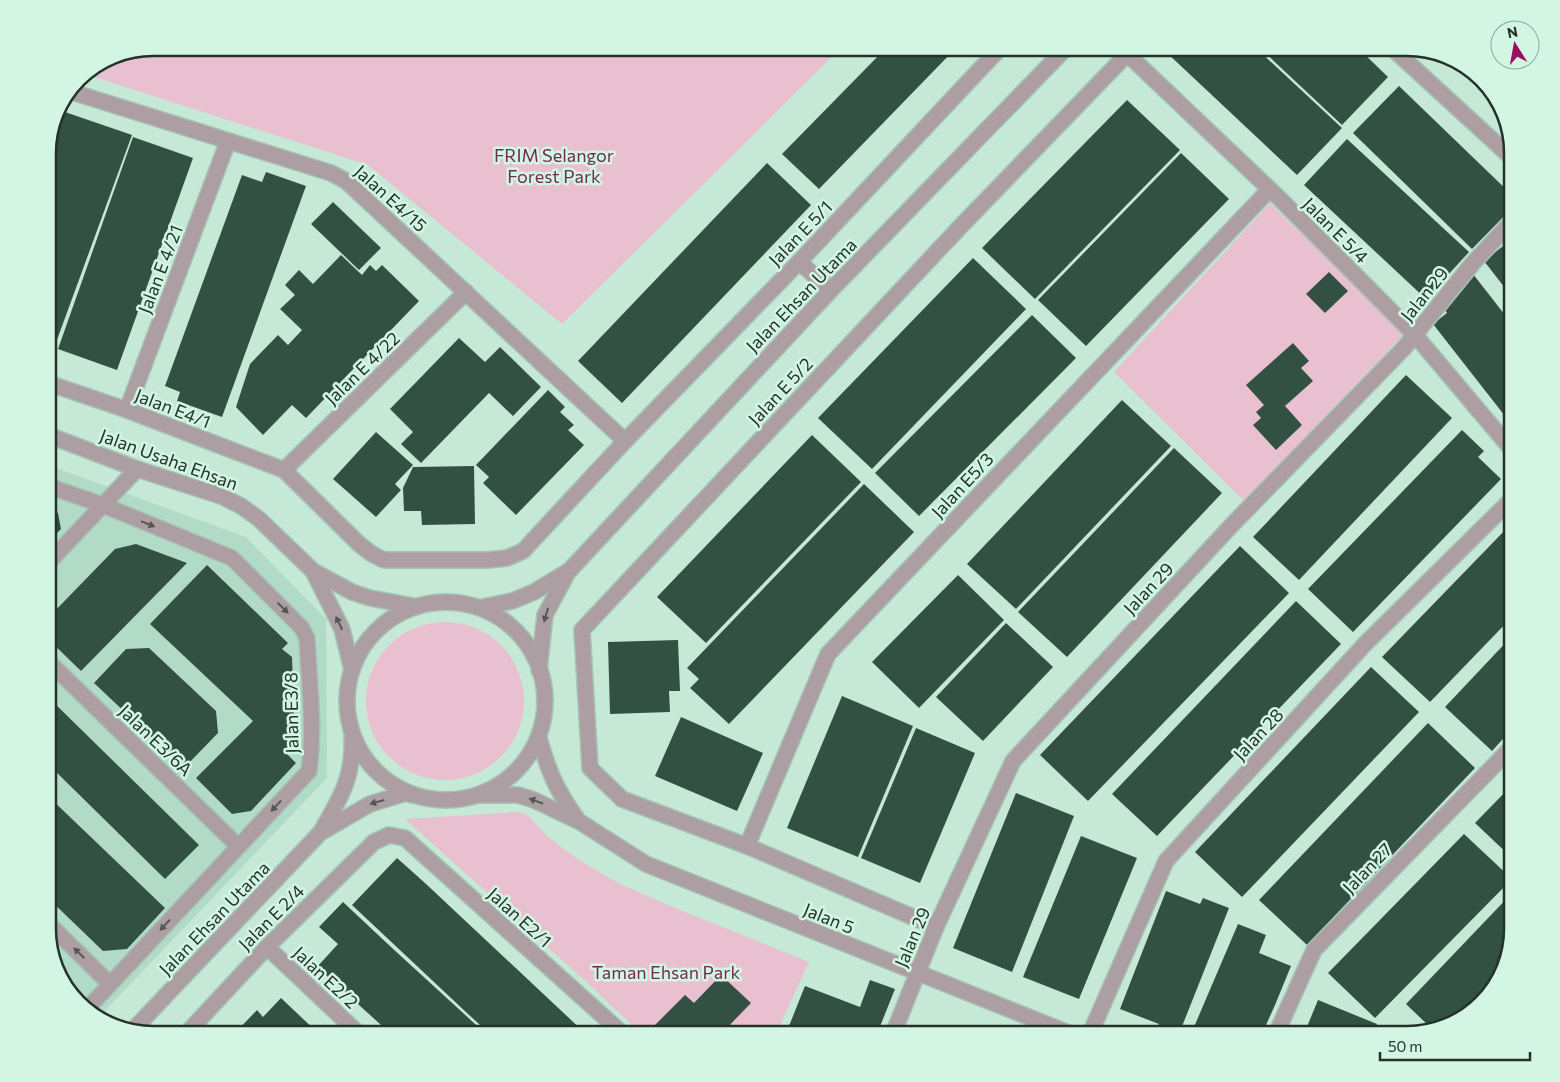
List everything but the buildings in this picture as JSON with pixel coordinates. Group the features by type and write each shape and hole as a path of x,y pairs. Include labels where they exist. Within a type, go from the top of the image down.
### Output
{"street":[{"name":"Jalan E 5/1","path":"284,470 359,544 384,560 488,560 507,558 523,551 625,441 799,262 992,56"},
{"name":"Jalan Ehsan Utama","path":"539,670 545,615 568,572 831,290 1058,56"},
{"name":"Jalan E 5/2","path":"746,846 622,799 590,768 582,630 1120,56"},
{"name":"Jalan E 5/4","path":"1134,56 1415,335 1504,441"},
{"path":"1401,56 1504,150"},
{"name":"Jalan E4/15","path":"77,93 331,173 346,181 625,441"},
{"name":"Jalan E 4/21","path":"127,410 228,141"},
{"name":"Jalan E5/3","path":"746,846 828,654 1269,190"},
{"name":"Jalan 29","path":"896,1026 936,927 1013,761 1230,527 1415,335 1473,263 1504,229"},
{"path":"799,262 831,290"},
{"name":"Jalan E 4/22","path":"284,470 466,292"},
{"name":"Jalan E4/1","path":"56,386 127,410 284,470"},
{"name":"Jalan Usaha Ehsan","path":"56,438 221,496 241,506 259,519 313,571 352,592 370,598 412,606"},
{"path":"56,555 137,468"},
{"name":"Jalan E3/8","path":"56,489 103,505 232,558 293,618 307,638 312,729 312,751 309,771 91,1004"},
{"name":"Jalan 28","path":"1094,1026 1166,861 1365,644 1504,507"},
{"name":"Jalan Usaha Ehsan","path":"313,571 342,629 352,670"},
{"name":"Jalan Ehsan Utama","path":"483,607 512,601 534,592 568,572"},
{"path":"461,604 483,607 499,615 512,626 528,647 539,670 543,692 543,717 539,738 516,770 495,787 479,795 458,800 424,798 400,789 379,775 363,756 352,734 346,702 352,670 363,647 381,627 396,615 412,606 461,604"},
{"name":"Jalan E3/6A","path":"56,669 238,846"},
{"name":"Jalan Ehsan Utama","path":"138,1024 320,833 346,784 352,758 352,734"},
{"name":"Jalan 5","path":"539,738 548,770 555,786 580,822"},
{"name":"Jalan 27","path":"1280,1026 1314,950 1504,755"},
{"name":"Jalan Ehsan Utama","path":"320,833 370,804 406,793 424,798"},
{"name":"Jalan 5","path":"479,795 518,796 540,803 580,822 646,864 1051,1026"},
{"name":"Jalan E 2/4","path":"193,1026 266,947 374,842 389,835"},
{"name":"Jalan E2/1","path":"389,835 405,838 614,1026"},
{"path":"746,846 936,927"},
{"path":"56,931 110,984"},
{"name":"Jalan E2/2","path":"266,947 350,1026"}],"shaded area":[{"path":"56,468 246,537 326,619 327,778 104,1012 89,1002 76,988 61,960 56,935"}],"green space":[{"name":"FRIM Selangor Forest Park","path":"147,56 833,56 562,324 368,165 94,77 122,61"},
{"path":"1270,203 1404,334 1244,501 1114,372"},
{"path":"445,622 475,628 489,635 501,645 511,657 518,671 524,701 518,731 511,745 501,757 489,767 475,774 445,780 415,774 401,767 389,757 379,745 372,731 366,701 372,671 379,657 389,645 401,635 415,628"},
{"name":"Taman Ehsan Park","path":"518,812 528,815 548,837 579,860 618,883 809,962 780,1026 633,1026 591,986 405,819"}]}
